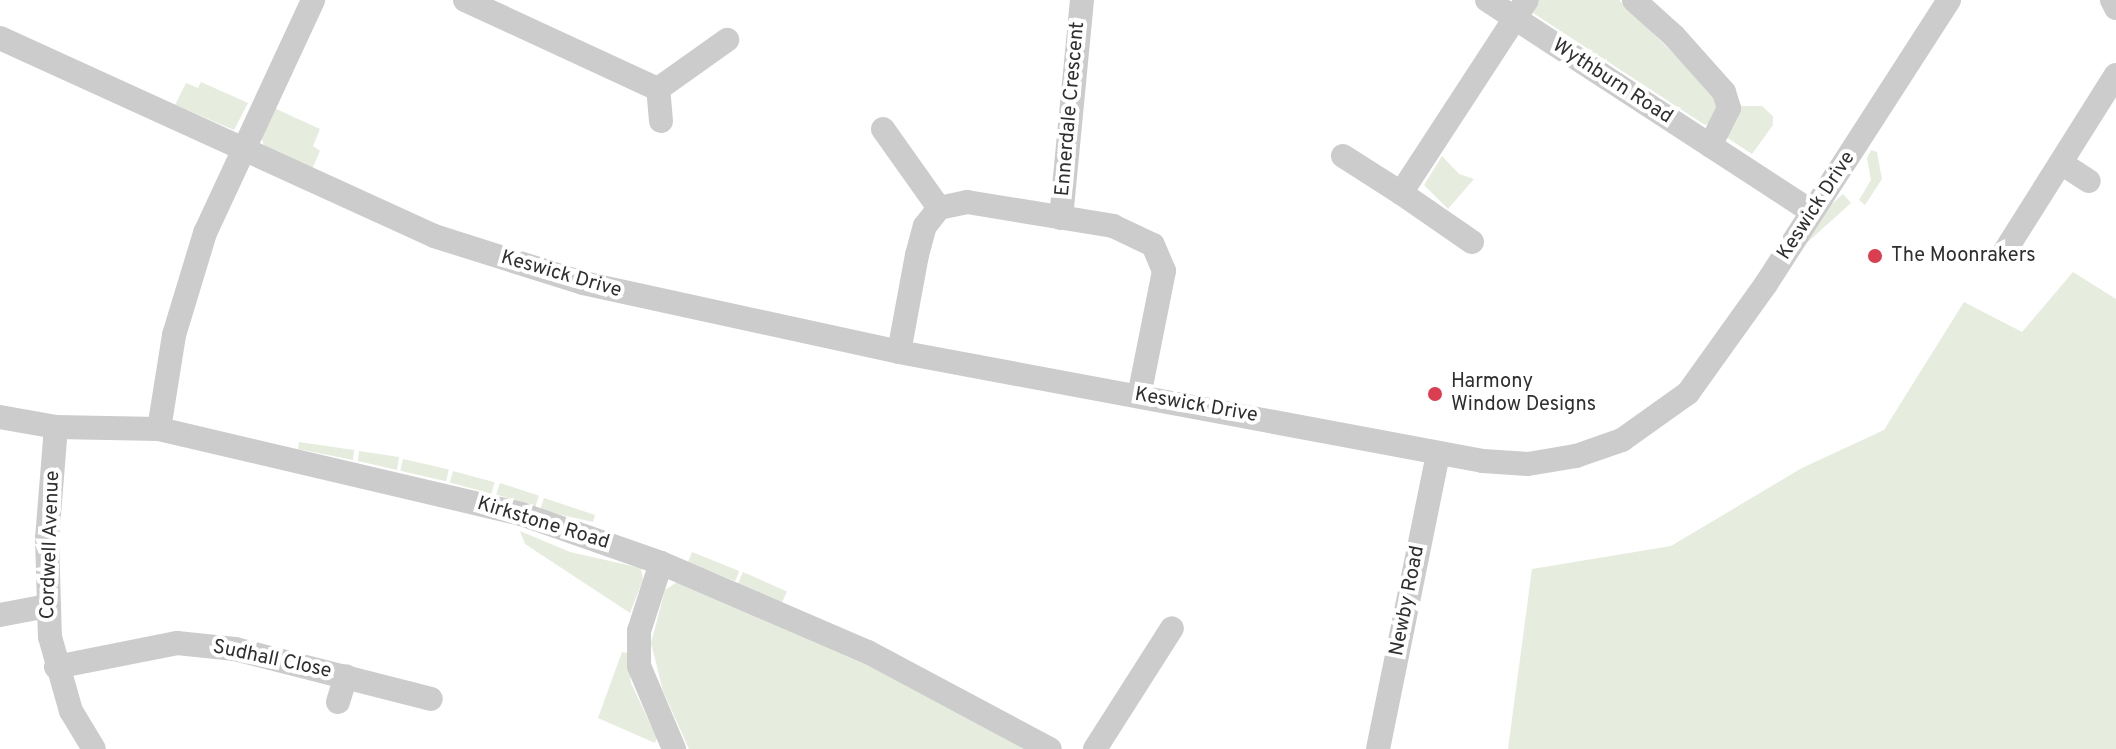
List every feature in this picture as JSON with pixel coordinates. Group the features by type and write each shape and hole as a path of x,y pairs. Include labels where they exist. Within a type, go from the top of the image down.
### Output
{"street":[{"path":"159,429 178,320 205,233 313,0"},
{"path":"465,0 658,89"},
{"name":"Ennerdale Crescent","path":"1061,218 1082,0"},
{"name":"Wythburn Road","path":"1487,0 1521,9 1710,146 1812,212"},
{"path":"1634,0 1674,36 1724,92 1729,108 1710,146"},
{"name":"Keswick Drive","path":"0,38 434,236 583,283 899,352 1438,453 1528,464 1587,452 1661,417 1715,361 1949,0"},
{"path":"2112,0 2116,8"},
{"path":"1401,193 1521,9"},
{"path":"658,89 727,40"},
{"path":"2005,251 2116,75"},
{"path":"658,89 661,121"},
{"path":"883,129 939,208 925,226 899,352"},
{"path":"1343,156 1472,242"},
{"path":"2061,163 2089,181"},
{"name":"Ennerdale Crescent","path":"939,208 967,202 1061,218 1135,234 1153,245 1164,271 1139,396"},
{"name":"Kirkstone Road","path":"0,417 56,427 159,429 517,513 661,563 868,652 1050,749"},
{"name":"Cordwell Avenue","path":"56,427 47,606 56,667 71,711 94,749"},
{"name":"Newby Road","path":"1378,749 1438,453"},
{"path":"661,563 639,631 639,666 674,749"},
{"path":"0,615 47,606"},
{"path":"1095,749 1172,628"},
{"name":"Sudhall Close","path":"56,667 177,643 235,649 431,699"},
{"name":"Sudhall Close","path":"338,702 346,676"}],"shaded area":[{"path":"1538,0 1619,0 1714,93 1718,106 1710,123 1705,125 1533,13"},
{"path":"201,82 248,103 234,130 175,105 186,83 198,88"},
{"path":"1732,106 1762,106 1773,116 1773,125 1752,154 1726,137"},
{"path":"274,108 320,129 313,146 320,151 312,169 264,146 261,136"},
{"path":"1871,150 1877,152 1882,179 1865,205 1859,200 1871,180 1867,158"},
{"path":"1442,156 1459,174 1474,179 1448,209 1424,185"},
{"path":"1843,194 1851,203 1796,252 1788,244"},
{"path":"2073,272 2116,299 2116,749 1508,749 1532,569 1671,546 1802,468 1884,430 1964,302 2022,332"},
{"path":"299,442 354,450 353,460 298,449"},
{"path":"359,451 399,457 397,470 358,461"},
{"path":"403,459 449,470 446,481 400,471"},
{"path":"453,471 495,482 491,494 450,483"},
{"path":"500,483 539,496 535,507 496,494"},
{"path":"544,498 595,515 593,522 540,510"},
{"path":"520,531 570,552 641,568 643,580 630,613 525,544"},
{"path":"692,552 739,571 735,581 688,562"},
{"path":"743,572 787,592 782,603 738,584"},
{"path":"677,582 824,642 1029,749 689,749 663,691 651,643 665,590"},
{"path":"622,652 628,653 631,683 657,738 655,743 598,718"}],"place":[{"name":"The Moonrakers","path":"1875,256"},
{"name":"Harmony Window Designs","path":"1435,394"}]}
